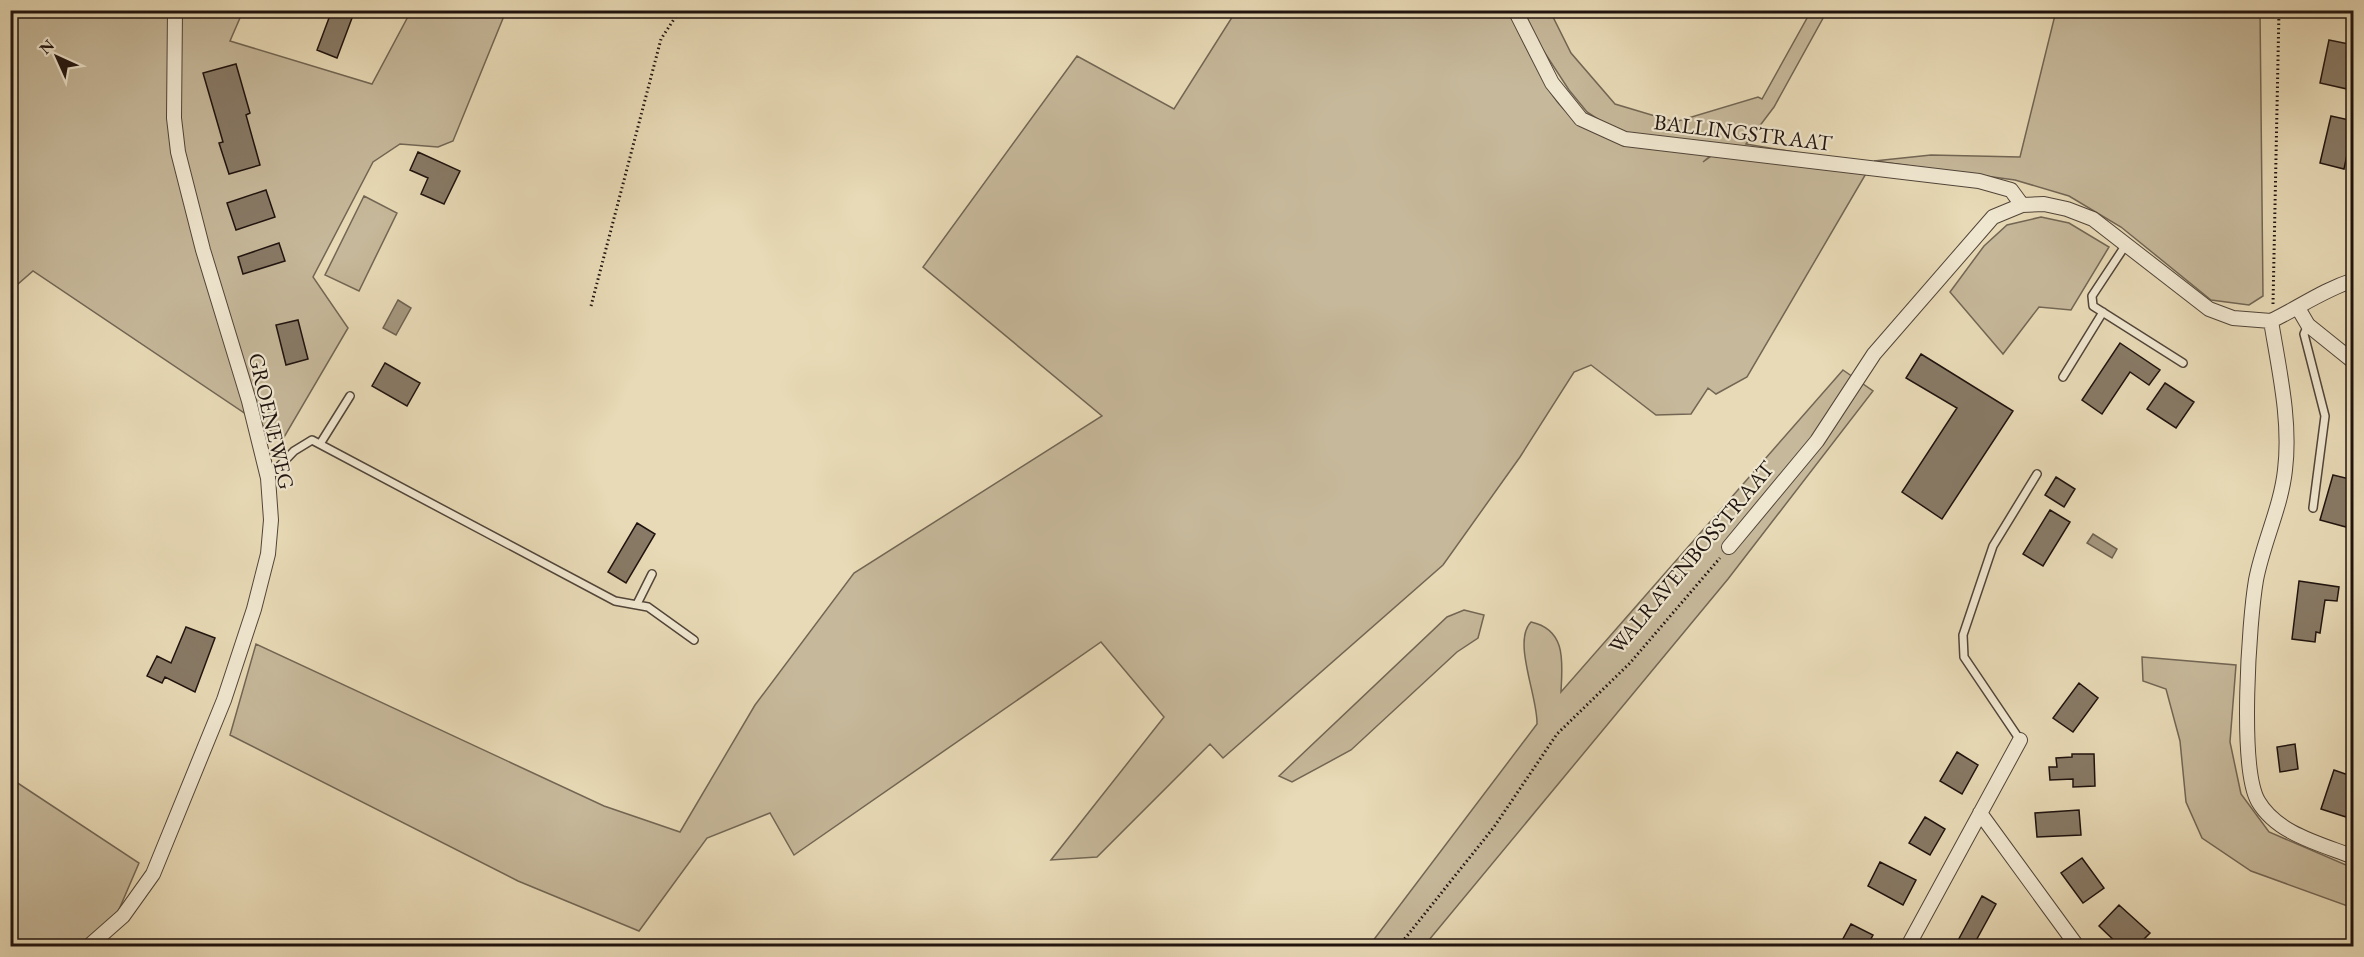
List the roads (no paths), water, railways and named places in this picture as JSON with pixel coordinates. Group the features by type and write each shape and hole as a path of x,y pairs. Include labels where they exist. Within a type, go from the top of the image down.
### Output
{"street":[{"name":"GROENEWEG","path":"89,946 123,916 153,874 224,700 268,554 271,520 268,478 249,401 202,250 178,152 174,118 175,10"},
{"name":"BALLINGSTRAAT","path":"1515,10 1552,83 1581,119 1624,140 1979,181 2011,190 2022,204"},
{"path":"2022,204 2044,204 2067,209 2092,219 2209,309 2233,318 2271,321 2298,308 2325,289 2354,280"},
{"name":"WALRAVENBOSSTRAAT","path":"1729,547 1816,441 1874,354 1993,217 2022,204"},
{"path":"2298,308 2308,325 2354,362"},
{"path":"2271,321 2284,406 2285,471 2256,580 2248,673 2248,763 2258,800 2284,829 2354,857"},
{"path":"1908,946 2020,740"},
{"path":"1980,813 2077,946"}],"lane":[{"path":"2125,246 2092,296 2094,306 2183,363"},
{"path":"2063,377 2103,312"},
{"path":"2308,325 2304,334 2325,416 2313,508"},
{"path":"320,444 350,396"},
{"path":"268,478 294,451 312,440 615,601 648,606 694,640"},
{"path":"2020,740 1964,657 1963,635 1993,546 2037,474"},
{"path":"637,604 652,574"}]}
